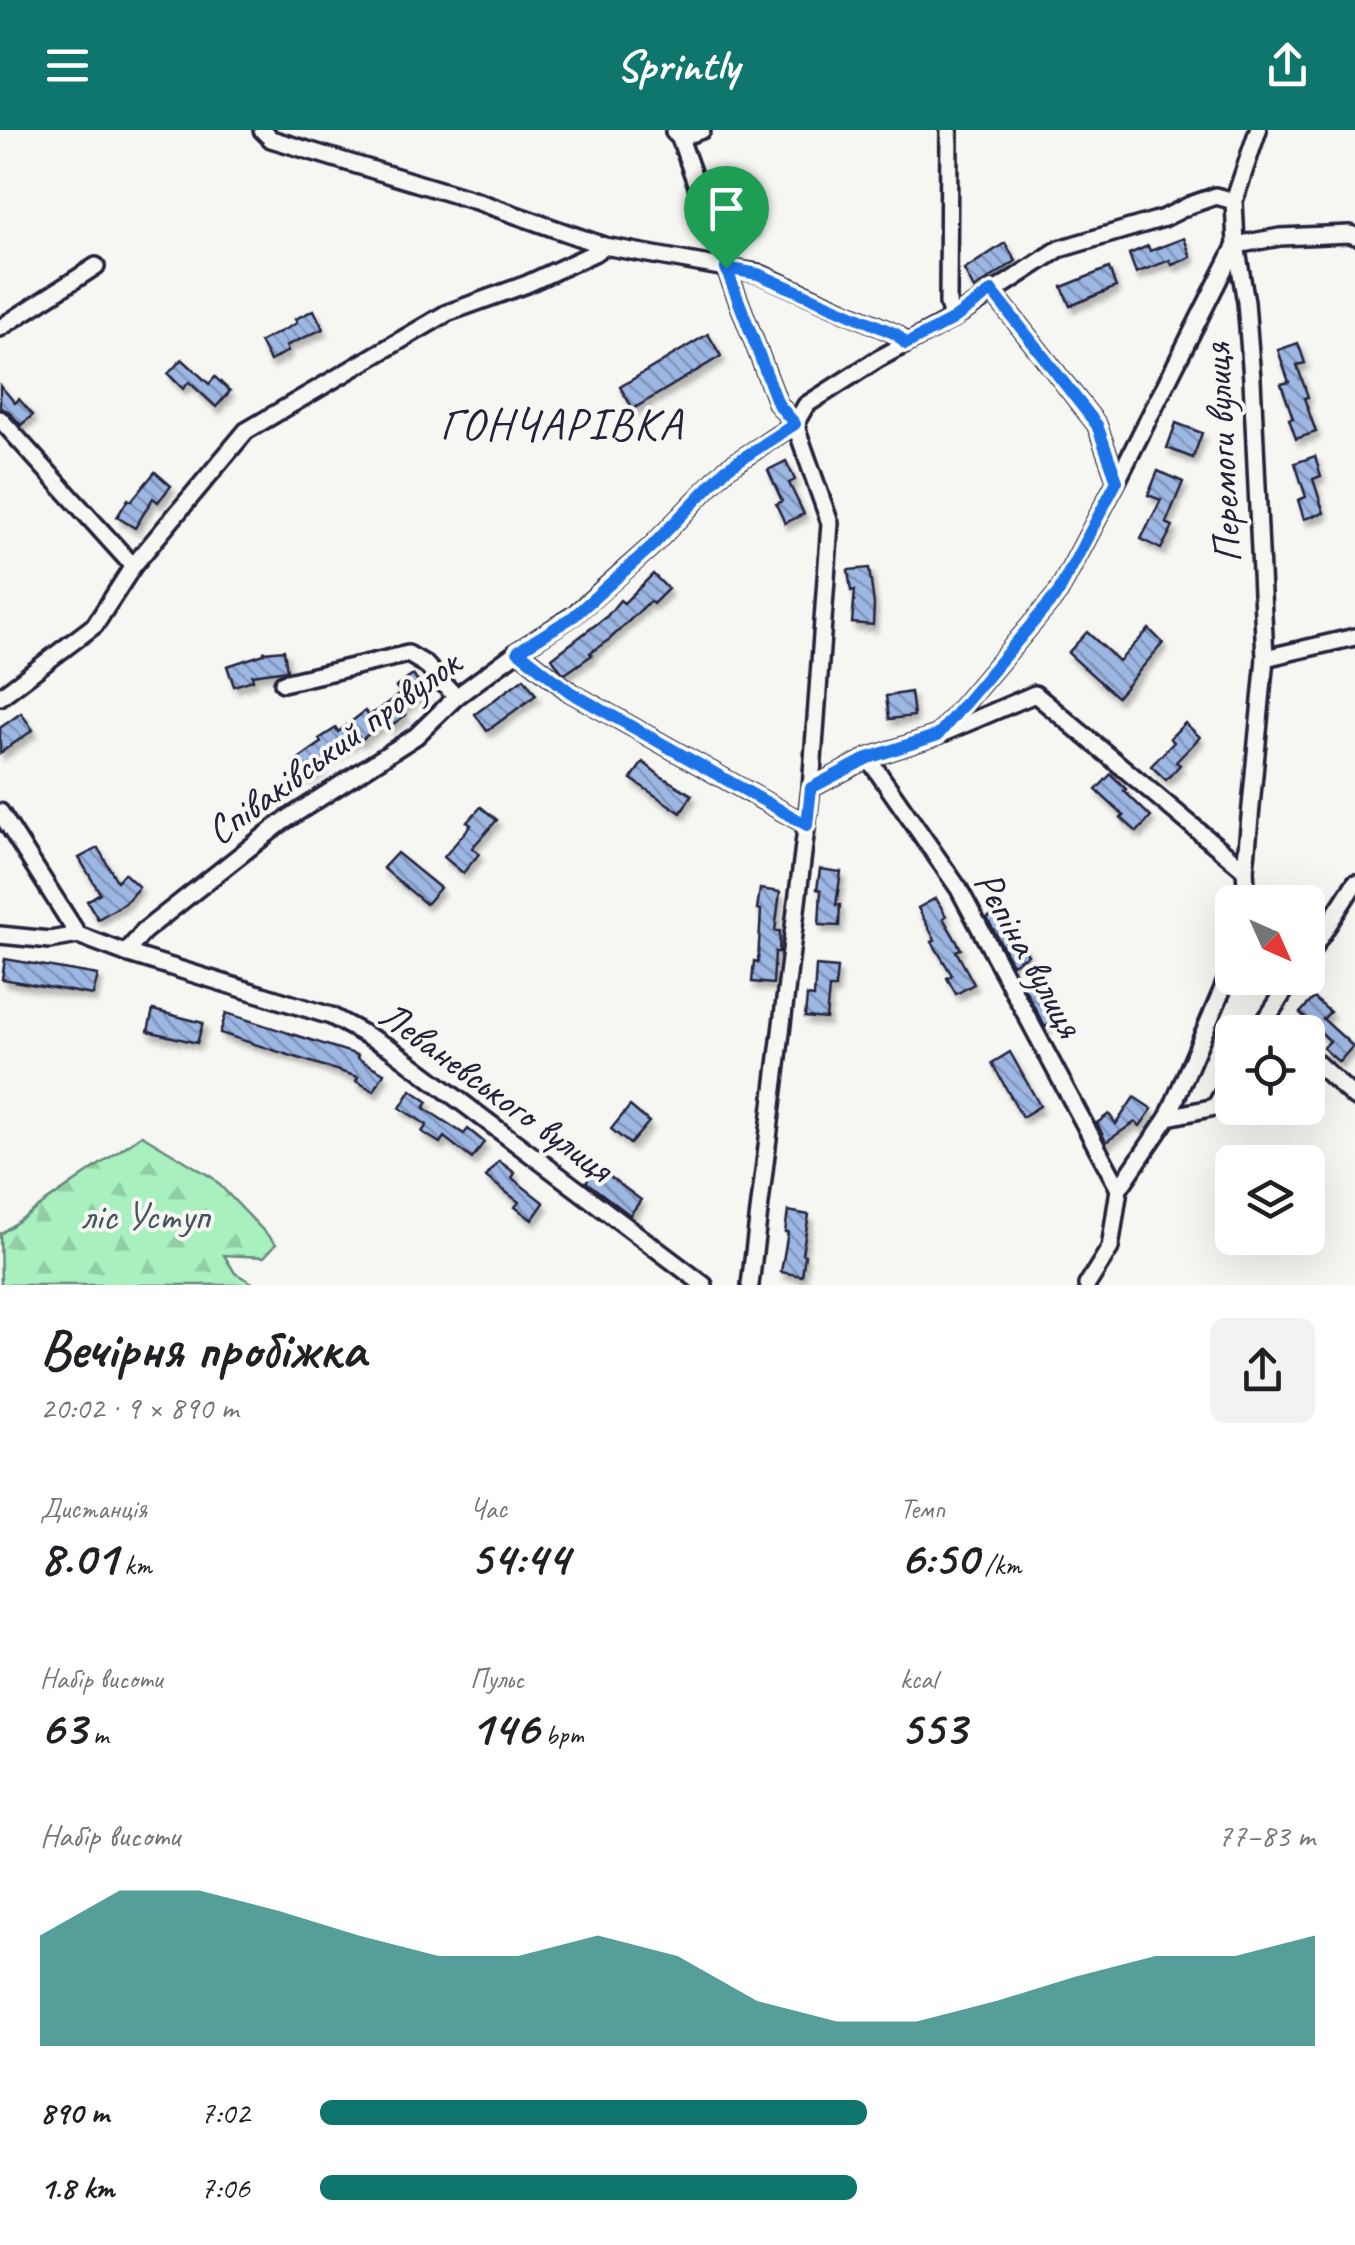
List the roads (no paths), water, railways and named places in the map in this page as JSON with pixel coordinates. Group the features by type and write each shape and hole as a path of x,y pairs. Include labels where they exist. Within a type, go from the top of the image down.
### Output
{"street":[{"path":"262,130 271,139 476,201 604,246 758,274 896,334 906,344"},
{"path":"702,130 678,133 778,404 795,424 830,523 811,788 754,1284"},
{"path":"949,130 948,303 952,320"},
{"name":"Перемоги вулиця","path":"1245,885 1265,658 1252,379 1234,201 1258,130"},
{"name":"Співаківський провулок","path":"126,953 144,931 281,823 416,736 456,697 574,616 652,546 726,469 795,424 806,405 878,359 952,320 1059,249 1164,218 1216,196 1234,201"},
{"path":"1236,245 1280,237 1352,235 1355,216"},
{"name":"Перемоги вулиця","path":"938,735 1058,593 1236,245"},
{"path":"0,697 95,625 133,566 246,431 447,313 528,284 604,246"},
{"path":"0,328 96,266"},
{"path":"992,291 1097,425 1117,481"},
{"path":"0,419 133,566"},
{"path":"1265,658 1355,636"},
{"path":"518,651 570,692 807,825"},
{"path":"283,683 408,654 425,664 456,697"},
{"path":"811,788 868,758 938,735 1035,694 1245,870"},
{"name":"Рєпіна вулиця","path":"868,758 959,889 1120,1189"},
{"path":"0,812 78,935"},
{"path":"1325,930 1355,883"},
{"name":"Леваневського вулиця","path":"0,935 50,940 78,935 331,1016 360,1030 390,1048 704,1285"},
{"path":"1087,1285 1110,1248 1120,1189 1168,1117 1220,995"},
{"path":"1325,1071 1355,1098"},
{"path":"1168,1117 1215,1107"}],"district":[{"name":"ГОНЧАРІВКА","path":"562,424"}],"park label":[{"name":"ліс Уступ","path":"145,1216"}]}
